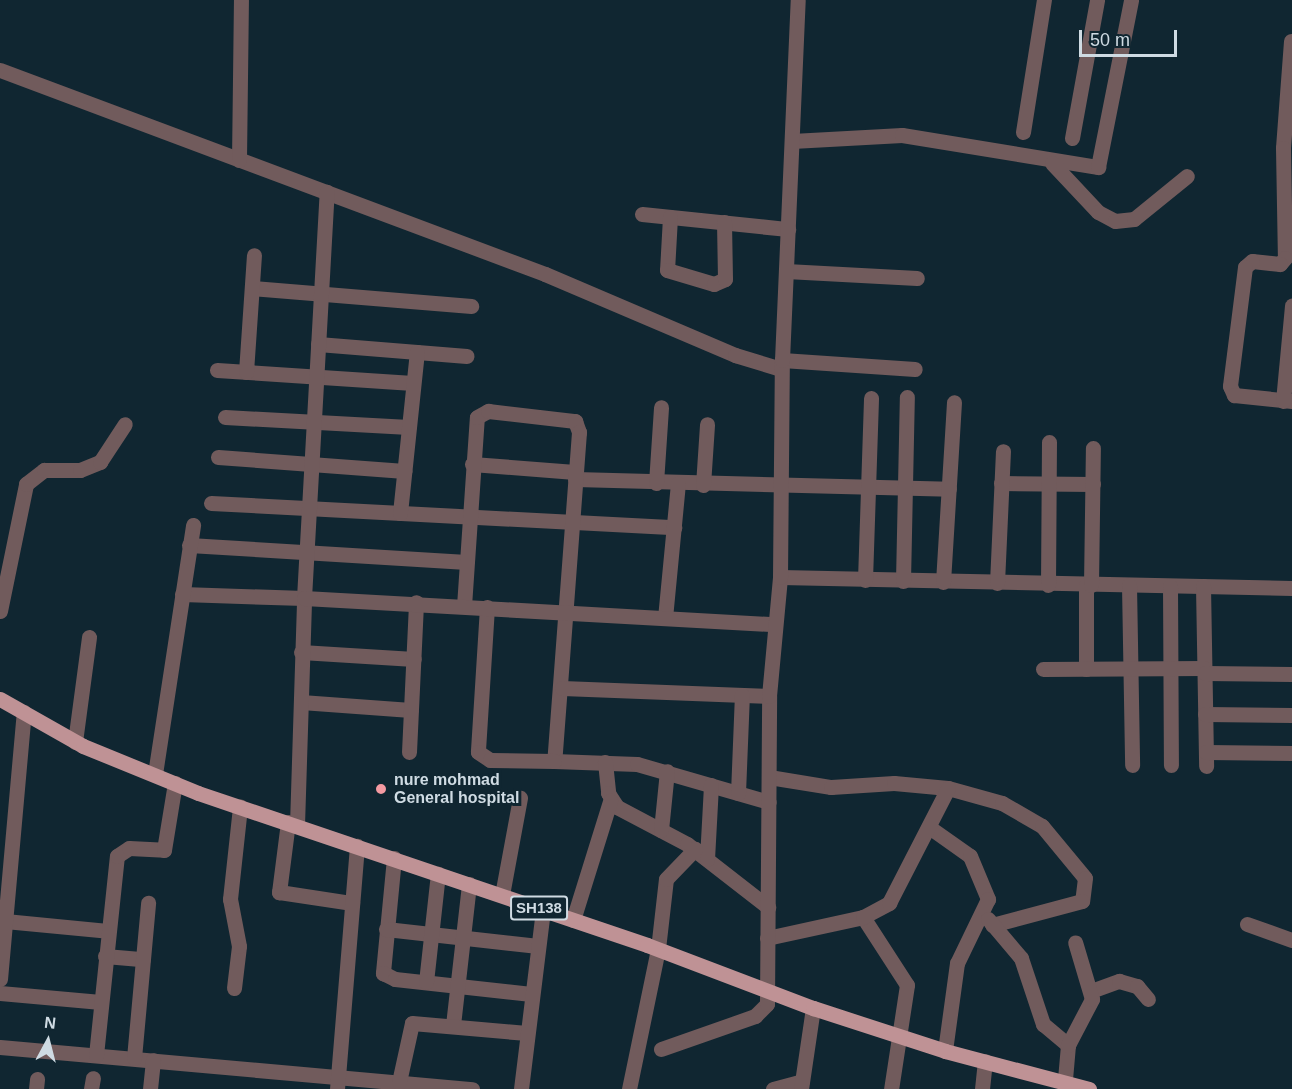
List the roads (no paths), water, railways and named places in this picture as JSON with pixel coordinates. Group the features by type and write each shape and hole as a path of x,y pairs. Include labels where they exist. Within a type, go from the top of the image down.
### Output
{"main road":[{"name":"SH138","path":"0,699 75,742 240,807 658,949 766,987 813,1008 945,1051 1089,1089"}],"street":[{"path":"239,160 241,0"},
{"path":"661,1049 763,1012 766,987 768,907 769,696 780,578 782,365 798,0"},
{"path":"1023,132 1044,0"},
{"path":"1072,138 1097,0"},
{"path":"792,141 902,135 1092,169 1102,162 1131,0"},
{"path":"1291,41 1285,258 1280,264 1252,261 1245,267 1230,386 1234,395 1287,401 1292,305"},
{"path":"0,70 782,365 915,369"},
{"path":"1052,163 1098,212 1115,221 1134,219 1187,176"},
{"path":"327,192 293,824 279,892 352,903"},
{"path":"642,214 788,229"},
{"path":"670,217 667,270 714,284 725,279 724,222"},
{"path":"246,372 254,255"},
{"path":"786,271 916,278"},
{"path":"252,288 471,306"},
{"path":"318,344 467,356"},
{"path":"400,513 417,352"},
{"path":"217,370 413,383"},
{"path":"903,581 907,397"},
{"path":"865,580 872,398"},
{"path":"943,582 954,402"},
{"path":"656,483 661,406"},
{"path":"464,606 475,422 488,411 575,420 575,475 563,613 562,688 554,761"},
{"path":"225,417 409,427"},
{"path":"0,611 26,484 44,470 80,470 100,462 125,424"},
{"path":"702,485 707,424"},
{"path":"1048,585 1049,441"},
{"path":"1086,669 1093,448"},
{"path":"997,584 1003,451"},
{"path":"218,457 404,471"},
{"path":"472,464 656,483 780,488 949,489"},
{"path":"1001,483 1093,484"},
{"path":"665,618 678,484"},
{"path":"211,503 674,527"},
{"path":"155,774 192,525"},
{"path":"189,545 466,562"},
{"path":"780,578 1292,588"},
{"path":"1129,585 1132,765"},
{"path":"1170,586 1172,765"},
{"path":"1203,586 1206,759 1292,753"},
{"path":"182,594 416,602 563,613 774,624"},
{"path":"409,752 416,602"},
{"path":"487,607 478,752 490,760 605,762 667,771 769,802"},
{"path":"75,742 89,637"},
{"path":"301,652 414,659"},
{"path":"1043,669 1172,668 1292,674"},
{"path":"562,688 769,696"},
{"path":"738,793 742,695"},
{"path":"301,702 411,710"},
{"path":"0,979 5,921 6,839 24,712"},
{"path":"1205,714 1292,715"},
{"path":"573,920 610,801 605,762"},
{"path":"662,830 667,771"},
{"path":"769,777 831,787 894,783 948,788 1002,803 1042,826 1085,878 1082,901 1074,906 988,920 957,963 945,1051"},
{"path":"96,1055 117,856 129,848 165,850 175,783"},
{"path":"629,1089 658,949 666,879 701,854 711,785"},
{"path":"767,938 863,917 889,903 948,788"},
{"path":"502,895 520,798"},
{"path":"610,801 701,854 768,907"},
{"path":"234,988 239,946 231,899 240,807"},
{"path":"929,827 970,856 986,888 988,920 1021,958 1043,1024 1068,1045"},
{"path":"337,1083 357,846"},
{"path":"394,858 383,973 426,982 531,994"},
{"path":"426,982 438,874"},
{"path":"453,1025 469,884"},
{"path":"134,1058 148,903"},
{"path":"521,1089 543,910"},
{"path":"863,917 905,978 891,1089"},
{"path":"5,921 108,931"},
{"path":"1247,924 1292,940"},
{"path":"386,929 538,946"},
{"path":"1065,1083 1068,1045 1090,1008 1090,991 1075,942"},
{"path":"105,956 143,959"},
{"path":"1090,991 1119,981 1137,986 1148,999"},
{"path":"0,993 101,1002"},
{"path":"773,1089 801,1085 813,1008"},
{"path":"399,1082 406,1029 417,1022 527,1033"},
{"path":"0,1047 153,1060 337,1083 399,1082 472,1089"},
{"path":"150,1089 153,1060"},
{"path":"982,1089 985,1061"}],"place":[{"name":"nure mohmad General hospital","path":"381,789"}]}
